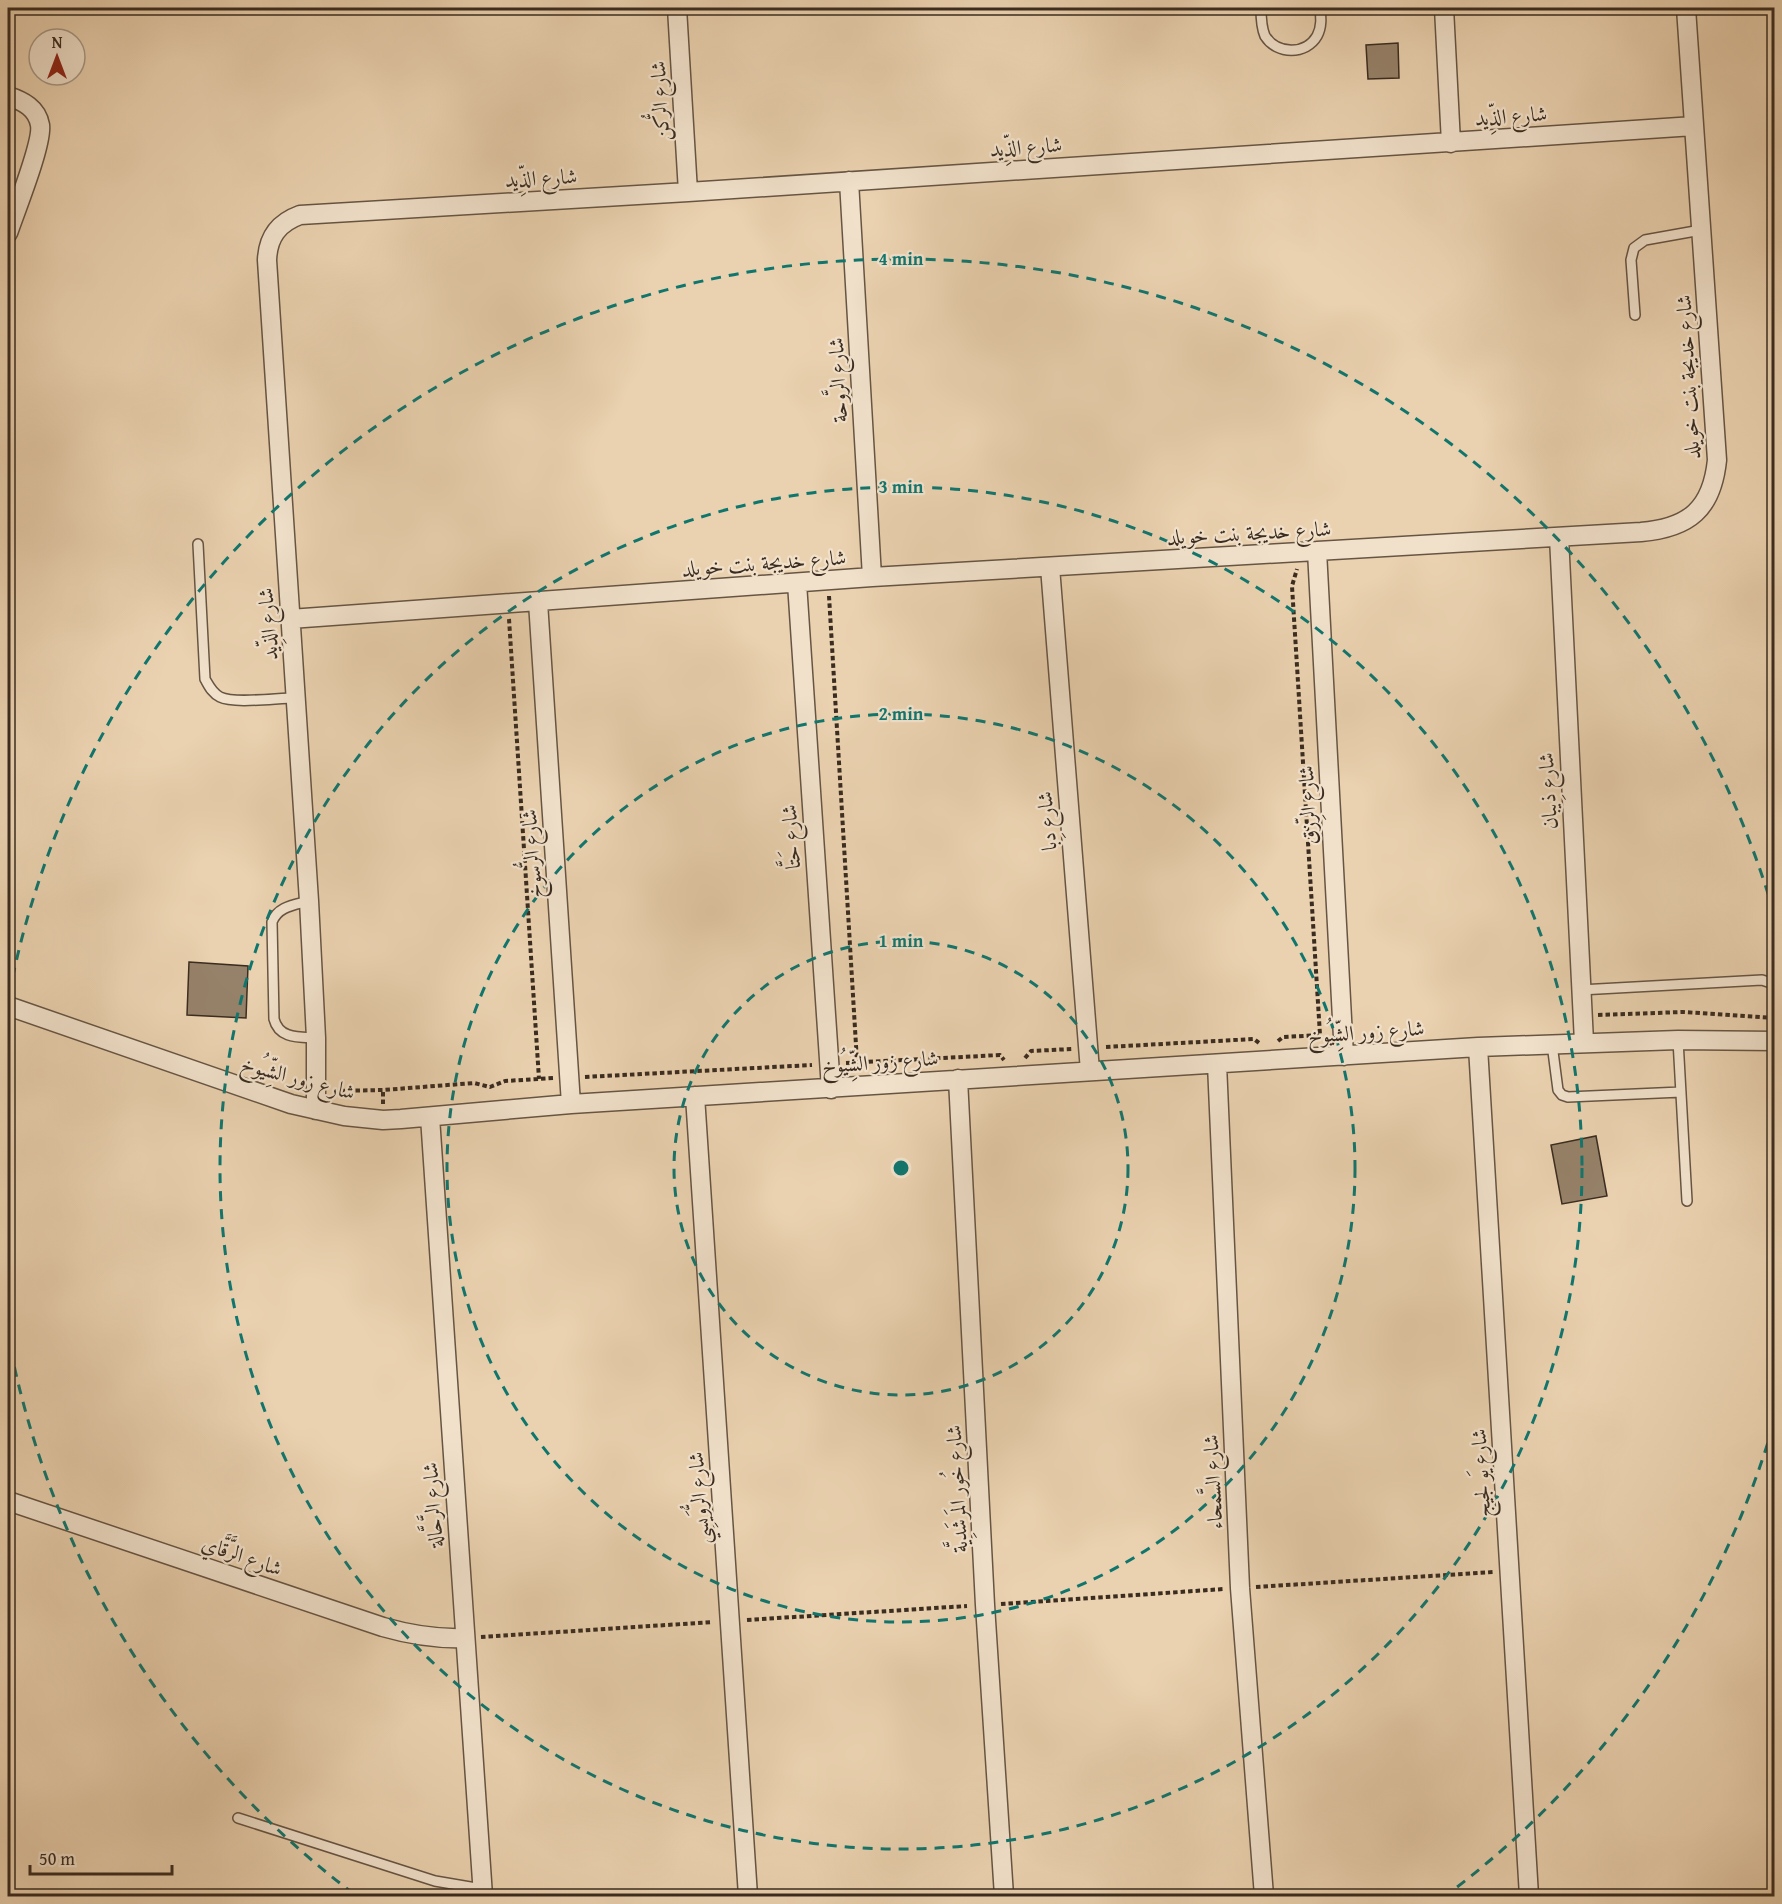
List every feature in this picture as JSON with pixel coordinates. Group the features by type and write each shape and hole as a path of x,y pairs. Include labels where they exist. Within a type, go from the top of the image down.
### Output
{"street":[{"name":"شارع الرُّكن","path":"677,8 688,192"},
{"path":"1444,8 1451,143"},
{"name":"شارع خديجة بنت خويلد","path":"290,619 872,577 1641,532 1665,529 1689,520 1710,494 1717,460 1686,8"},
{"path":"8,96 21,100 34,110 40,126 40,134 8,233"},
{"name":"شارع الذِّيد","path":"316,1110 316,1038 309,901 267,260 270,243 279,227 300,215 1694,126"},
{"name":"شارع الرَّوحة","path":"849,181 872,577"},
{"name":"شارع ذِيبان","path":"1559,537 1584,1042"},
{"name":"شارع الرِّزق","path":"1317,551 1344,1056"},
{"name":"شارع دِبا","path":"1050,567 1090,1071"},
{"name":"شارع حَتَّا","path":"797,583 831,1089"},
{"name":"شارع الرُّسوخ","path":"538,602 571,1104"},
{"name":"شارع زور الشِّيُوخ","path":"8,1006 291,1104 344,1116 383,1120 430,1118 571,1104 1478,1047 1678,1040 1774,1041"},
{"name":"شارع يَو لجيج","path":"1478,1047 1529,1896"},
{"name":"شارع السَّمحاء","path":"1217,1064 1240,1588 1264,1896"},
{"name":"شارع خُور المَرشَدِيَّة","path":"958,1079 985,1605 1004,1896"},
{"name":"شارع الرُّوَيسِي","path":"695,1096 748,1896"},
{"name":"شارع الرَّحَّالة","path":"430,1118 482,1893"},
{"name":"شارع الرَّقَّاي","path":"8,1501 383,1627 437,1639 464,1638"}],"lane":[{"path":"1261,8 1262,26 1266,36 1272,44 1292,51 1302,49 1318,35 1321,25 1320,8"},
{"path":"1635,315 1631,260 1634,248 1645,240 1701,230"},
{"path":"198,544 205,679 209,686 213,692 226,699 295,698"},
{"path":"309,901 279,910 272,922 274,1019 279,1030 291,1037 316,1038"},
{"path":"1580,990 1762,980 1774,984"},
{"path":"1678,1040 1687,1201"},
{"path":"1552,1044 1558,1090 1562,1095 1568,1097 1681,1092"},
{"name":"شارع الرَّحَّالة","path":"238,1818 435,1881 482,1893"}],"path":[{"path":"1275,1043 1283,1037 1320,1035 1292,586 1298,572 1296,566 1283,564 1283,553"},
{"path":"828,581 856,1062"},
{"path":"508,604 539,1079"},
{"path":"1582,1016 1683,1012 1774,1018"},
{"path":"1021,1063 1030,1051 1254,1039 1261,1044 1268,1043"},
{"path":"316,1091 383,1090 474,1083 490,1087 505,1081 1000,1055 1007,1063"}],"building":[{"path":"1398,43 1399,78 1368,79 1366,45"},
{"path":"189,962 248,966 246,1018 187,1015"},
{"path":"1596,1136 1607,1196 1562,1204 1551,1145"}]}
